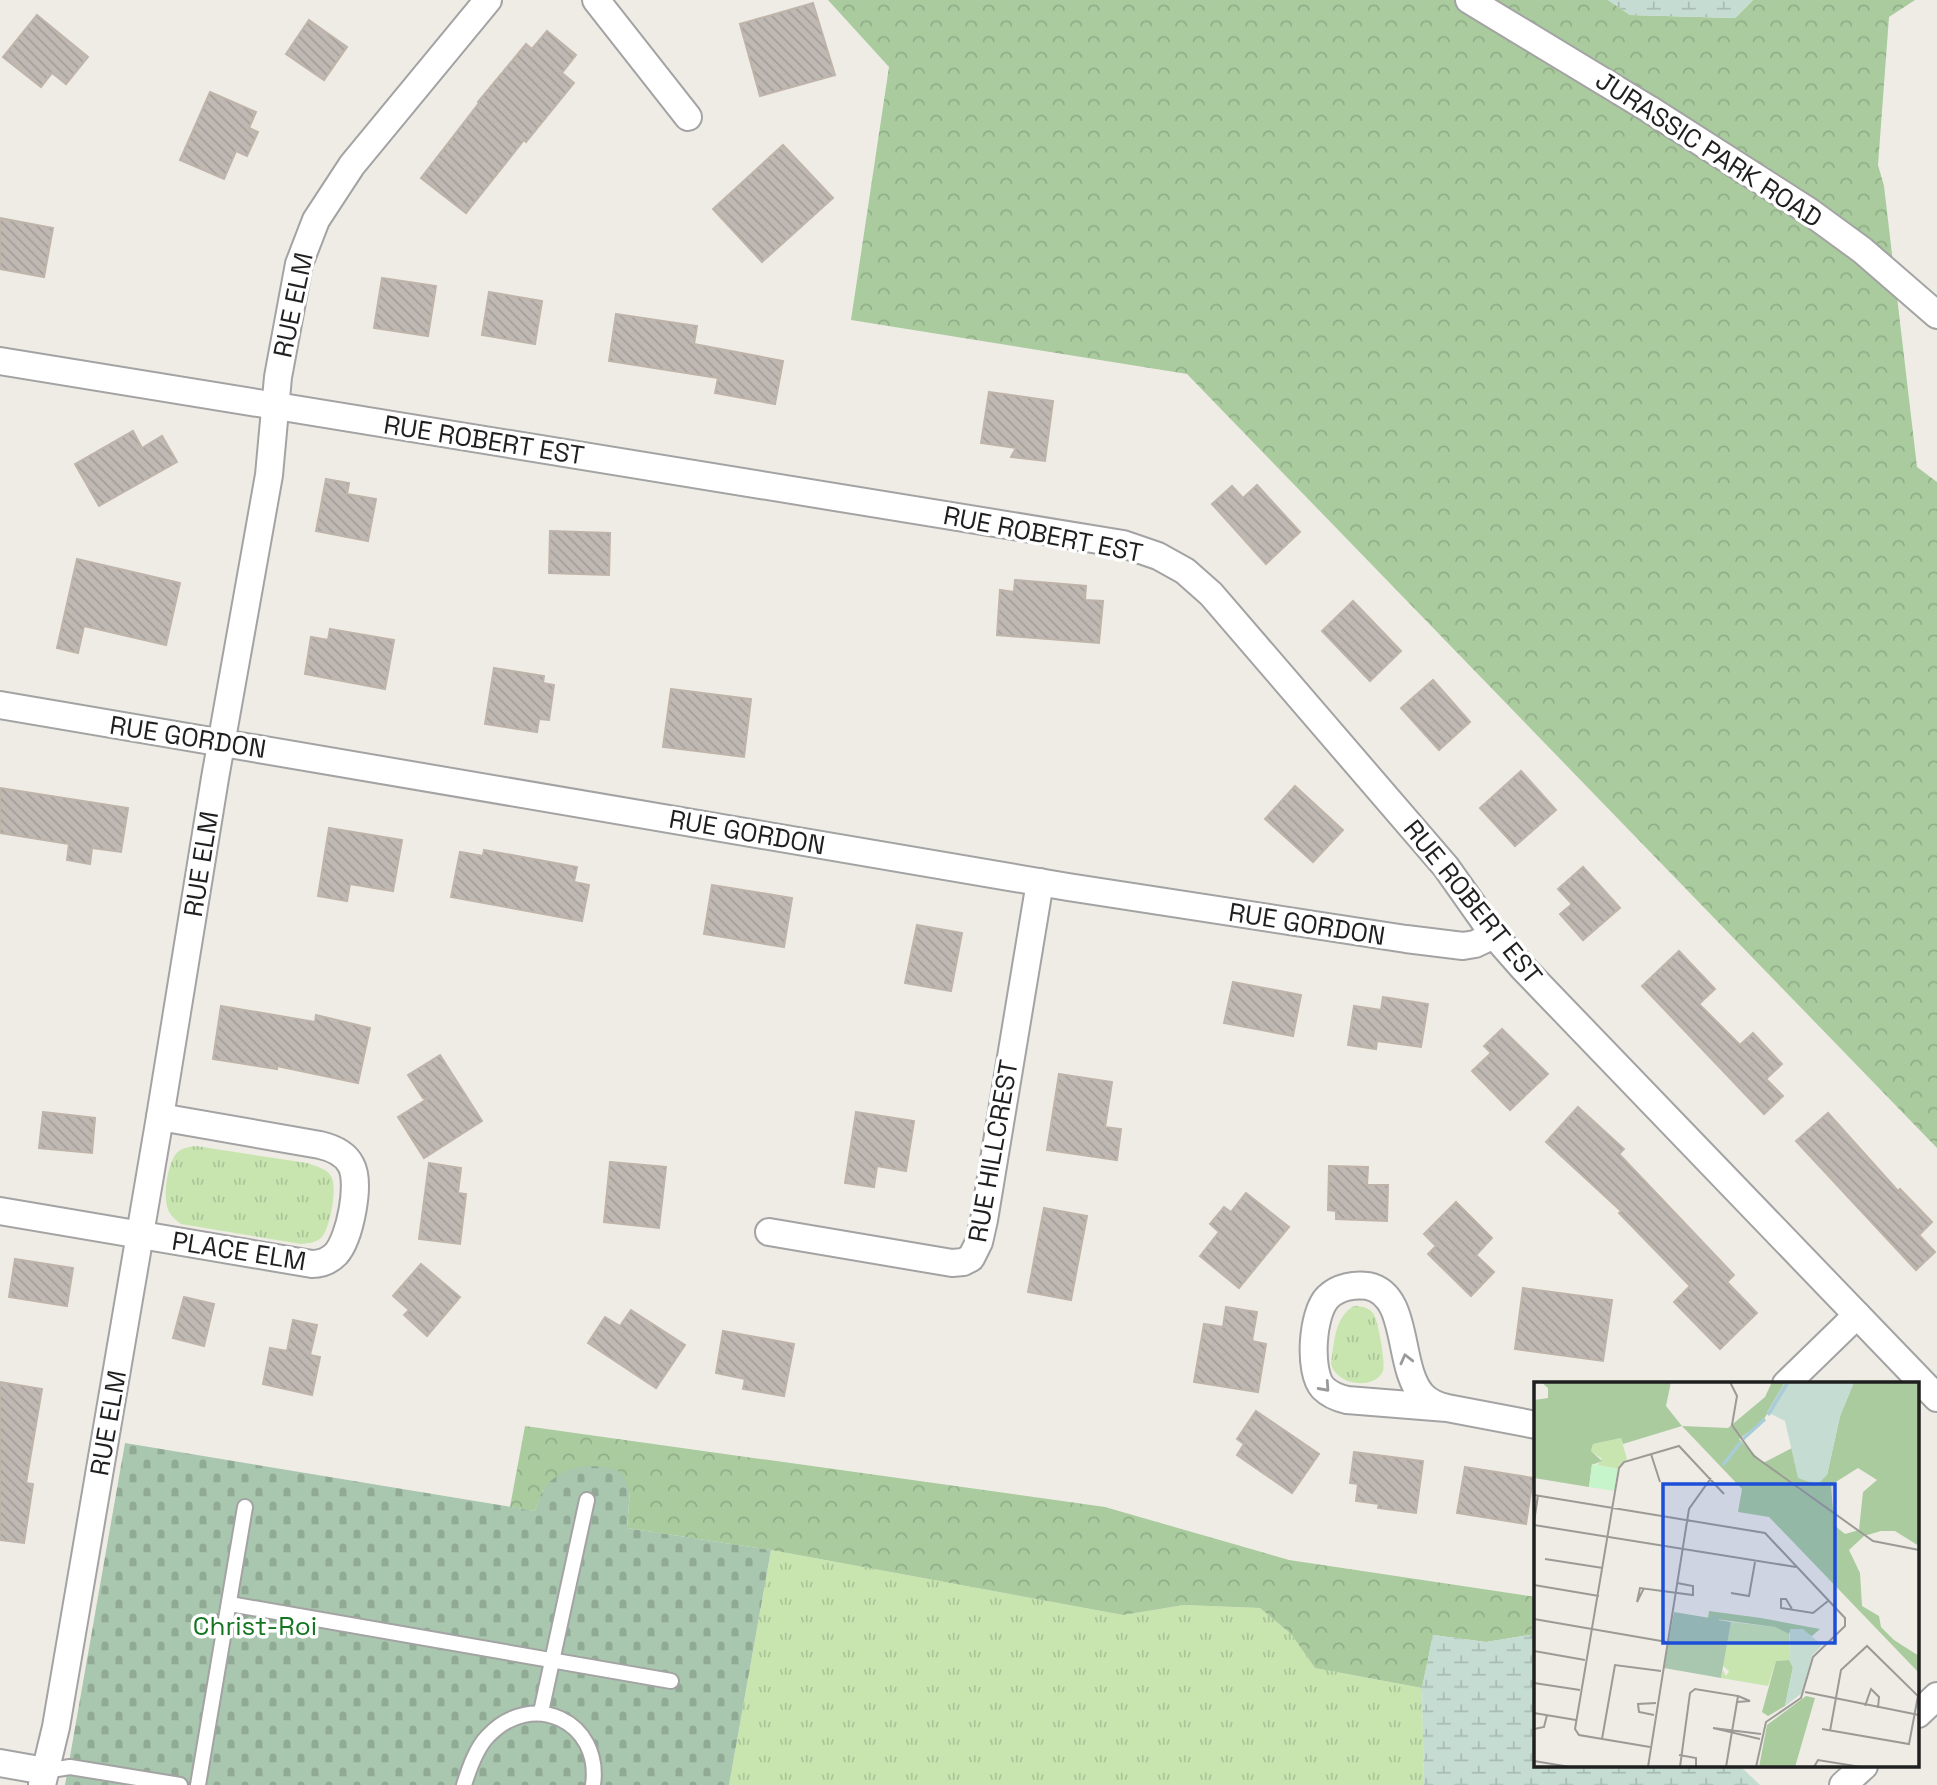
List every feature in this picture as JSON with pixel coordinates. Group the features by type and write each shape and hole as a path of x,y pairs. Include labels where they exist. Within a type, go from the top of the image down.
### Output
{"street":[{"name":"RUE ELM","path":"44,1778 56,1727 221,743 270,475 278,377 295,282 305,243 316,220 352,165 488,0"},
{"path":"596,0 688,117"},
{"name":"JURASSIC PARK ROAD","path":"1469,0 1649,109 1810,212 1862,250 1937,315"},
{"name":"RUE ROBERT EST","path":"0,361 1124,544 1158,556 1185,571 1229,613 1446,867 1494,935 1523,968 1937,1398"},
{"name":"RUE GORDON","path":"0,705 1040,882 1453,945 1475,944 1494,935"},
{"name":"RUE HILLCREST","path":"769,1233 952,1263 971,1258 979,1242 984,1220 1040,882"},
{"name":"PLACE ELM","path":"140,1235 322,1264 336,1254 342,1244 352,1209 355,1177 352,1167 338,1152 320,1145 160,1117"},
{"path":"0,1211 140,1235"},
{"path":"1447,1408 1347,1400 1333,1396 1322,1387 1316,1377 1314,1354 1320,1312 1326,1298 1338,1290 1353,1286 1379,1290 1395,1311 1414,1382 1423,1396 1435,1405 1534,1425"},
{"path":"1788,1382 1857,1315"},
{"path":"1920,1712 1937,1696"},
{"path":"0,1763 44,1778"},
{"path":"1843,1785 1862,1768"}],"lane":[{"path":"541,1712 587,1500"},
{"path":"198,1785 245,1507"},
{"path":"230,1604 671,1681"},
{"path":"464,1785 486,1737 502,1724 522,1714 541,1712 552,1714 582,1735 592,1754 593,1785"},
{"path":"44,1778 70,1767 180,1785"}],"green space":[{"path":"828,0 1608,0 1630,15 1735,18 1753,0 1915,0 1889,17 1878,165 1884,186 1917,467 1937,482 1937,1148 1187,374 851,320 889,67"},
{"path":"1608,0 1753,0 1735,18 1630,15"},
{"path":"196,1146 307,1163 326,1171 331,1176 334,1189 328,1225 322,1237 315,1242 301,1244 181,1224 172,1216 167,1206 168,1175 177,1153 184,1148"},
{"path":"1354,1306 1364,1307 1373,1313 1382,1351 1383,1371 1379,1377 1365,1383 1348,1381 1335,1371 1331,1364 1339,1324 1347,1311"},
{"path":"525,1426 1105,1507 1289,1560 1534,1597 1534,1634 1486,1642 1433,1635 1422,1688 1315,1668 1291,1634 1260,1608 1184,1605 1123,1615 771,1550 627,1528 630,1491 543,1490 535,1511 510,1507"},
{"name":"Christ-Roi","path":"125,1443 535,1511 542,1493 558,1475 578,1467 600,1467 621,1472 630,1491 627,1528 771,1550 729,1785 65,1785"},
{"path":"771,1550 1123,1615 1184,1605 1260,1608 1291,1634 1315,1668 1422,1688 1424,1785 729,1785"},
{"path":"1534,1634 1534,1768 1742,1768 1760,1785 1424,1785 1422,1688 1433,1635 1486,1642"}],"building":[{"path":"813,3 835,75 760,96 740,24"},
{"path":"37,15 88,57 66,84 52,73 41,87 3,57"},
{"path":"309,20 347,47 324,80 286,54"},
{"path":"547,31 576,55 562,73 574,83 466,213 421,178 526,44 532,49"},
{"path":"210,92 256,112 249,128 258,132 247,156 236,151 224,179 180,160"},
{"path":"783,145 833,198 762,262 713,209"},
{"path":"0,218 53,228 44,277 0,269"},
{"path":"382,278 436,286 428,336 374,328"},
{"path":"489,292 542,301 535,344 482,335"},
{"path":"616,314 697,326 694,344 783,361 775,404 715,393 718,378 609,361"},
{"path":"989,392 1053,401 1045,461 1011,457 1016,448 981,443"},
{"path":"133,431 142,448 162,436 177,462 99,506 75,464"},
{"path":"326,479 349,483 347,494 376,499 368,541 316,531"},
{"path":"1257,485 1300,532 1266,564 1212,504 1232,486 1243,498"},
{"path":"550,531 610,533 609,575 549,573"},
{"path":"77,559 180,583 166,645 84,626 78,653 57,648"},
{"path":"1015,580 1086,586 1085,600 1103,601 1099,643 997,635 1000,590 1014,592"},
{"path":"1353,601 1401,651 1370,681 1322,631"},
{"path":"330,629 394,640 385,689 305,674 311,637 328,640"},
{"path":"494,668 544,676 543,683 554,685 549,720 539,719 537,732 485,724"},
{"path":"1433,680 1470,722 1439,750 1401,708"},
{"path":"671,689 751,699 744,757 663,747"},
{"path":"1521,771 1556,810 1515,846 1480,808"},
{"path":"1295,786 1343,830 1313,862 1265,819"},
{"path":"0,788 128,808 121,852 92,848 90,864 67,860 69,844 0,833"},
{"path":"329,828 402,840 393,891 350,884 347,901 318,896"},
{"path":"484,850 577,867 574,882 589,885 582,921 451,897 460,852 483,856"},
{"path":"1583,867 1620,908 1583,940 1560,914 1572,904 1558,889"},
{"path":"712,885 792,898 784,947 704,934"},
{"path":"917,925 962,933 951,991 905,983"},
{"path":"1679,951 1715,989 1699,1004 1740,1045 1753,1033 1782,1064 1766,1079 1783,1096 1764,1114 1642,986"},
{"path":"1233,982 1301,995 1293,1036 1224,1023"},
{"path":"1383,997 1428,1004 1421,1047 1377,1041 1376,1049 1348,1045 1354,1006 1381,1010"},
{"path":"221,1006 315,1022 316,1015 370,1028 358,1083 277,1066 277,1069 213,1059"},
{"path":"1502,1029 1548,1074 1510,1110 1472,1071 1491,1053 1484,1046"},
{"path":"440,1055 482,1121 424,1158 398,1117 427,1099 423,1098 408,1075"},
{"path":"1059,1074 1112,1082 1105,1127 1121,1129 1117,1160 1047,1150"},
{"path":"1578,1107 1624,1149 1619,1154 1734,1275 1727,1282 1757,1313 1720,1349 1674,1302 1690,1286 1619,1213 1621,1211 1546,1142"},
{"path":"43,1112 95,1118 92,1153 39,1148"},
{"path":"856,1112 914,1121 906,1171 877,1166 874,1187 845,1183"},
{"path":"1828,1113 1898,1191 1900,1189 1932,1222 1919,1235 1935,1252 1916,1270 1796,1141"},
{"path":"610,1162 666,1167 659,1228 604,1222"},
{"path":"429,1163 461,1168 458,1193 466,1194 460,1244 419,1239"},
{"path":"1329,1166 1368,1167 1367,1185 1388,1185 1387,1221 1336,1219 1336,1211 1328,1210"},
{"path":"1246,1193 1289,1227 1239,1288 1200,1256 1219,1232 1210,1224 1224,1207 1231,1212"},
{"path":"1456,1202 1492,1238 1476,1255 1494,1272 1471,1296 1428,1254 1436,1246 1424,1234"},
{"path":"1044,1208 1087,1216 1071,1300 1028,1292"},
{"path":"15,1259 73,1268 67,1306 9,1297"},
{"path":"421,1264 460,1297 427,1336 404,1315 409,1310 393,1296"},
{"path":"1523,1288 1612,1300 1603,1361 1515,1349"},
{"path":"184,1297 214,1304 204,1346 173,1338"},
{"path":"1226,1307 1257,1312 1252,1341 1266,1344 1258,1392 1194,1382 1204,1324 1223,1327"},
{"path":"631,1310 685,1345 656,1388 588,1343 605,1317 620,1326"},
{"path":"293,1320 317,1325 310,1355 320,1357 312,1395 263,1384 270,1348 287,1351"},
{"path":"723,1331 794,1344 784,1396 743,1389 745,1379 716,1373"},
{"path":"0,1382 42,1389 26,1483 33,1484 24,1543 0,1540"},
{"path":"1256,1411 1319,1454 1292,1493 1237,1455 1244,1444 1237,1439"},
{"path":"1354,1452 1423,1461 1416,1513 1378,1508 1379,1504 1356,1501 1358,1484 1350,1483"},
{"path":"1465,1467 1533,1478 1526,1524 1457,1513"}]}
